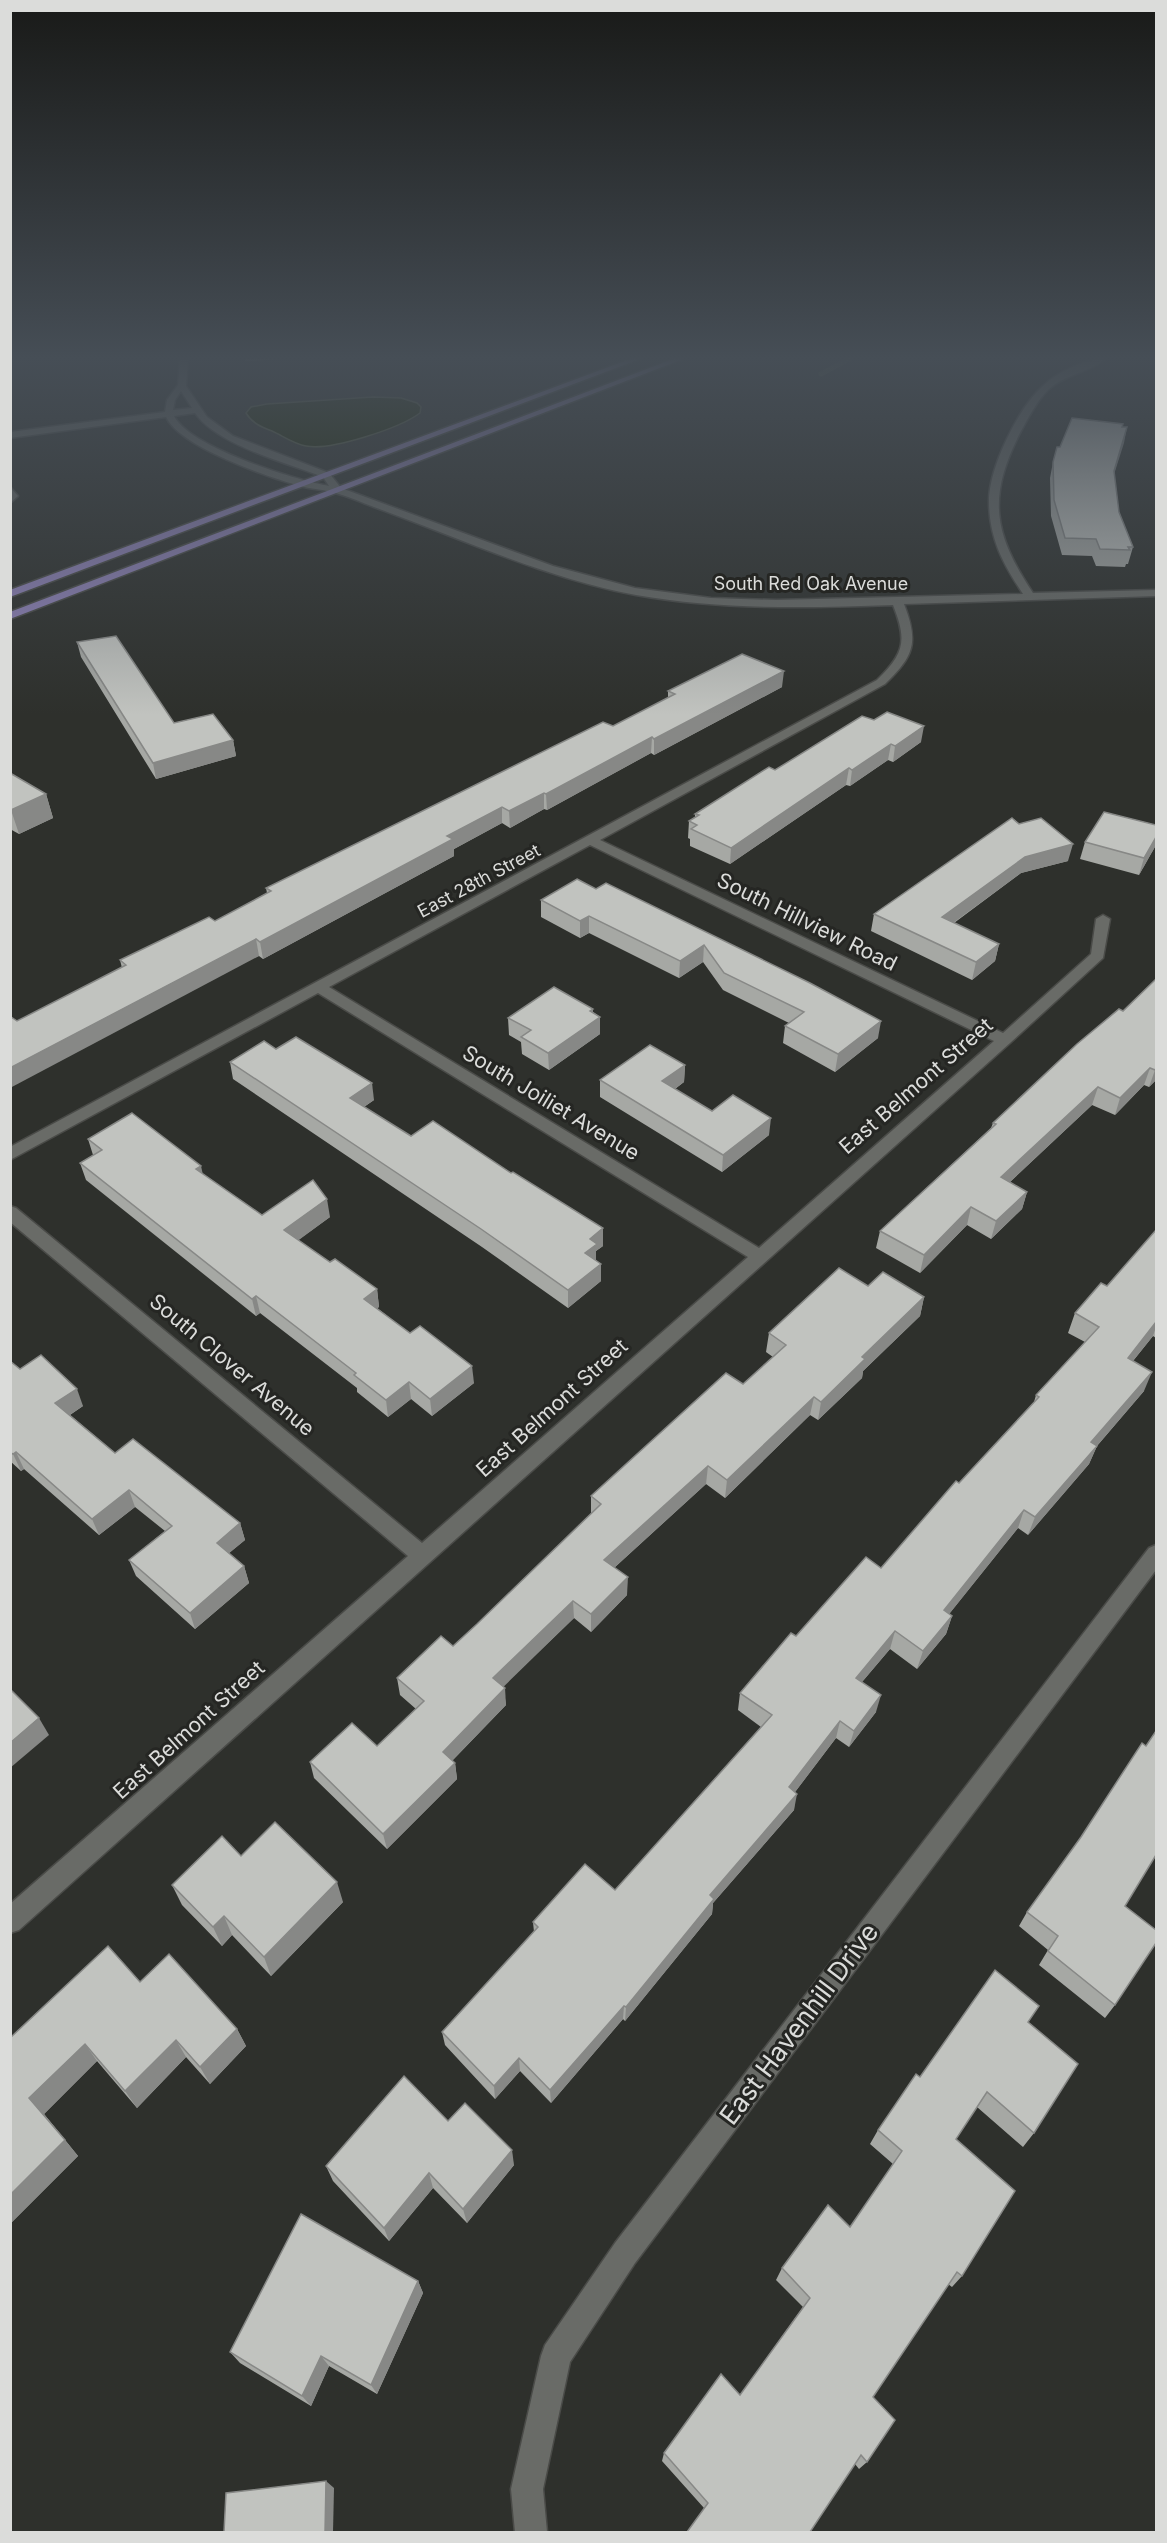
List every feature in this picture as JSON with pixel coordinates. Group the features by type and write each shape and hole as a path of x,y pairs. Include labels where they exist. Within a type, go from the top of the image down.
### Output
{"main road":[{"path":"10,594 321,478"},
{"path":"10,616 369,478"}],"street":[{"name":"South Red Oak Avenue","path":"287,478 303,484 337,490 502,552 610,587 675,598 746,604 1156,593"},
{"path":"327,478 337,490"},
{"path":"997,478 995,483 996,514 1001,547 1030,597"},
{"path":"10,490 13,496 10,500"},
{"name":"East 28th Street","path":"10,1154 592,841 881,682 898,666 908,644 909,630 897,601"},
{"name":"South Hillview Road","path":"592,841 1005,1040"},
{"name":"East Belmont Street","path":"10,1920 1005,1040 1098,955 1104,919"},
{"name":"South Joiliet Avenue","path":"320,988 759,1256"},
{"name":"South Clover Avenue","path":"10,1212 422,1555"},
{"name":"East Havenhill Drive","path":"531,2532 527,2489 556,2356 625,2253 1156,1554"}],"building":[{"path":"1053,478 1115,478 1119,512 1133,547 1128,547 1130,550 1100,549 1096,539 1065,538 1054,500"},
{"path":"116,636 174,723 213,714 233,740 153,763 77,642"},
{"path":"742,654 784,671 654,739 652,737 546,794 509,811 502,807 447,836 453,839 260,942 256,939 10,1068 10,1017 17,1021 126,965 120,960 209,917 215,921 271,891 266,888 603,722 613,726 675,694 668,691"},
{"path":"887,712 924,726 895,746 891,744 852,770 849,768 731,848 691,829 697,825 689,821 699,815 695,814 769,767 775,770 862,716 874,720"},
{"path":"10,773 46,794 10,810"},
{"path":"1104,812 1156,825 1156,837 1144,858 1085,842"},
{"path":"1012,818 1019,824 1041,818 1073,844 1025,857 942,917 999,944 976,962 874,914"},
{"path":"577,879 596,889 606,883 810,983 881,1021 838,1054 785,1026 804,1012 724,973 704,945 680,961 589,916 580,921 541,900"},
{"path":"1156,979 1155,1070 1150,1068 1120,1098 1098,1087 1001,1177 1027,1192 996,1221 971,1207 924,1255 880,1231 996,1124 993,1123 1077,1044 1119,1009 1123,1011"},
{"path":"554,987 593,1009 590,1011 600,1017 548,1053 521,1037 531,1030 508,1018"},
{"path":"296,1037 372,1083 350,1098 411,1136 433,1121 511,1173 513,1172 603,1228 590,1239 597,1244 585,1253 601,1264 568,1290 481,1229 230,1062 264,1041 276,1049"},
{"path":"650,1045 685,1065 662,1081 712,1111 733,1095 771,1118 723,1155 600,1080"},
{"path":"132,1113 201,1166 196,1169 262,1215 313,1180 327,1199 284,1230 330,1262 335,1259 377,1289 364,1299 410,1333 420,1326 472,1366 430,1399 409,1382 386,1400 354,1375 356,1373 256,1296 252,1299 80,1163 102,1150 88,1139"},
{"path":"1156,1230 1156,1322 1128,1358 1152,1372 1091,1442 1097,1446 1035,1517 1024,1510 944,1610 952,1616 923,1651 895,1631 856,1678 881,1695 854,1731 840,1721 789,1787 797,1794 710,1895 714,1899 626,2007 624,2006 550,2090 519,2058 494,2086 442,2032 538,1927 533,1922 585,1864 615,1890 772,1715 740,1693 791,1633 796,1636 866,1557 881,1568 956,1481 959,1483 1039,1397 1036,1395 1099,1327 1075,1313 1101,1283 1107,1286"},
{"path":"839,1268 868,1286 883,1272 924,1297 862,1357 865,1359 821,1402 814,1397 727,1480 708,1466 604,1560 628,1577 591,1614 573,1601 493,1678 505,1688 443,1752 455,1763 383,1834 310,1762 352,1723 377,1746 424,1701 397,1678 441,1636 453,1646 477,1624 601,1504 591,1496 726,1373 743,1384 786,1345 769,1333"},
{"path":"41,1355 77,1389 55,1403 115,1453 133,1439 240,1523 217,1543 244,1566 190,1613 129,1560 172,1526 129,1490 92,1519 16,1452 13,1454 10,1452 10,1361 20,1369"},
{"path":"10,1689 39,1718 10,1743"},
{"path":"1156,1731 1156,1855 1125,1906 1156,1930 1156,1943 1115,2005 1048,1951 1058,1936 1027,1912 1081,1837 1142,1743 1146,1746"},
{"path":"275,1822 337,1882 264,1957 224,1916 213,1927 172,1885 222,1836 241,1856"},
{"path":"108,1946 140,1982 169,1954 237,2029 200,2067 176,2040 125,2091 85,2044 29,2098 65,2140 10,2195 10,2038"},
{"path":"995,1970 1039,2006 1028,2022 1078,2064 1034,2133 987,2092 956,2139 1015,2191 962,2276 957,2272 873,2397 895,2420 867,2462 861,2455 810,2532 687,2532 708,2503 664,2453 721,2374 740,2395 810,2298 782,2268 828,2205 850,2227 902,2151 878,2130 916,2074 920,2077"},
{"path":"404,2076 448,2121 465,2103 512,2150 463,2209 429,2173 384,2228 326,2166"},
{"path":"301,2214 418,2281 371,2385 321,2356 302,2396 230,2352"},
{"path":"326,2481 325,2532 224,2532 226,2493"}]}
